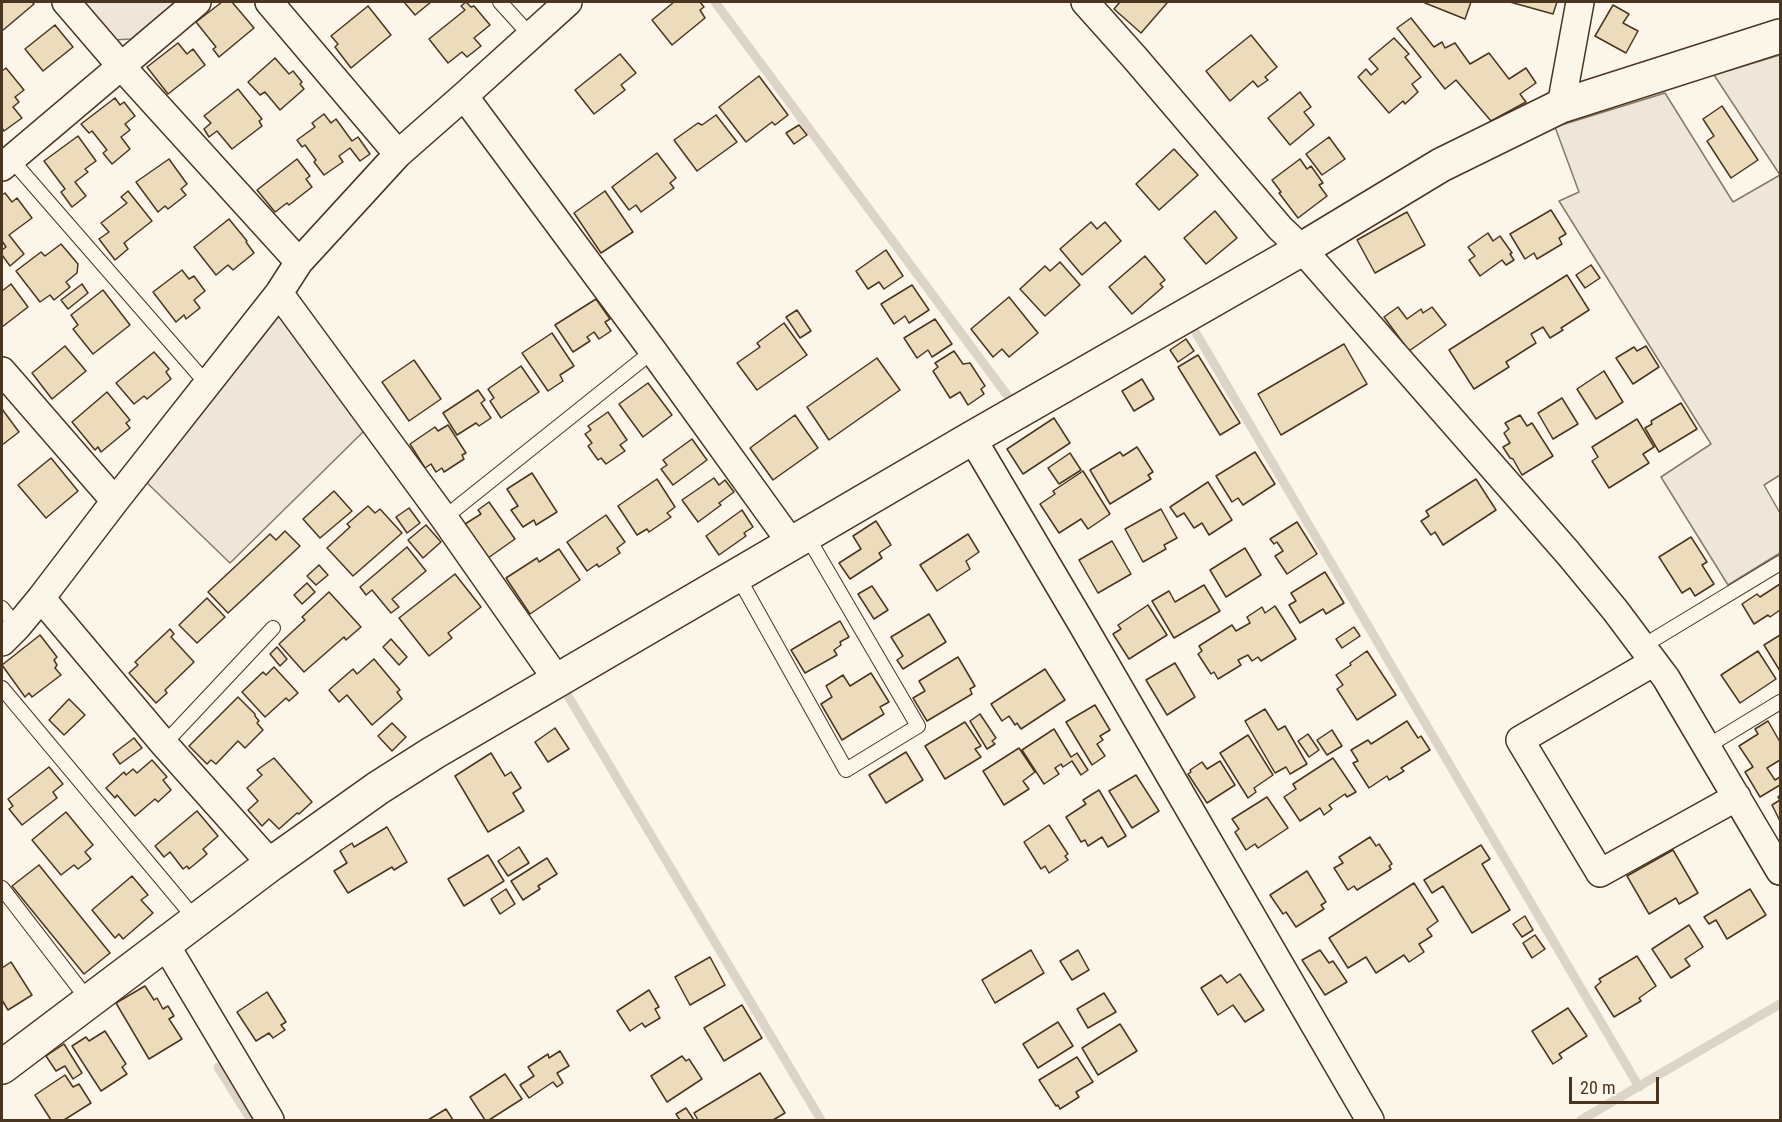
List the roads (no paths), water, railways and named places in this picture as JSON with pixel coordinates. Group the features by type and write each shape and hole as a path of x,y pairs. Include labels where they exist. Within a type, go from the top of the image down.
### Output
{"street":[{"path":"66,2 299,262"},
{"path":"6,163 197,2"},
{"path":"268,2 398,154"},
{"path":"7,626 41,598 279,293 299,262 398,154 568,2"},
{"path":"1085,2 1136,58 1280,228 1302,249 1568,553 1666,678 1780,871"},
{"path":"1561,106 1580,2"},
{"path":"2,1067 272,864 415,765 471,730 972,438 1302,249 1441,165 1561,106 1780,36"},
{"path":"464,96 653,351 799,540"},
{"path":"279,293 444,518 558,681"},
{"path":"2,371 115,501"},
{"path":"972,438 1371,1120"},
{"path":"41,598 164,744 272,864"},
{"path":"1648,654 1520,740 1599,873 1737,797"},
{"path":"165,944 270,1120"}],"lane":[{"path":"500,2 531,36"},
{"path":"6,163 207,384"},
{"path":"444,518 653,351"},
{"path":"737,575 846,770 918,726 799,540"},
{"path":"1648,654 1780,563"},
{"path":"164,744 273,628"},
{"path":"2,688 197,921"},
{"path":"1706,747 1780,702"},
{"path":"2,888 89,1001"}],"waterway":[{"path":"715,2 1010,399"},
{"path":"1196,333 1639,1087"},
{"path":"568,696 821,1120"},
{"path":"1581,1120 1780,1004"},
{"path":"218,1067 251,1120"}]}
